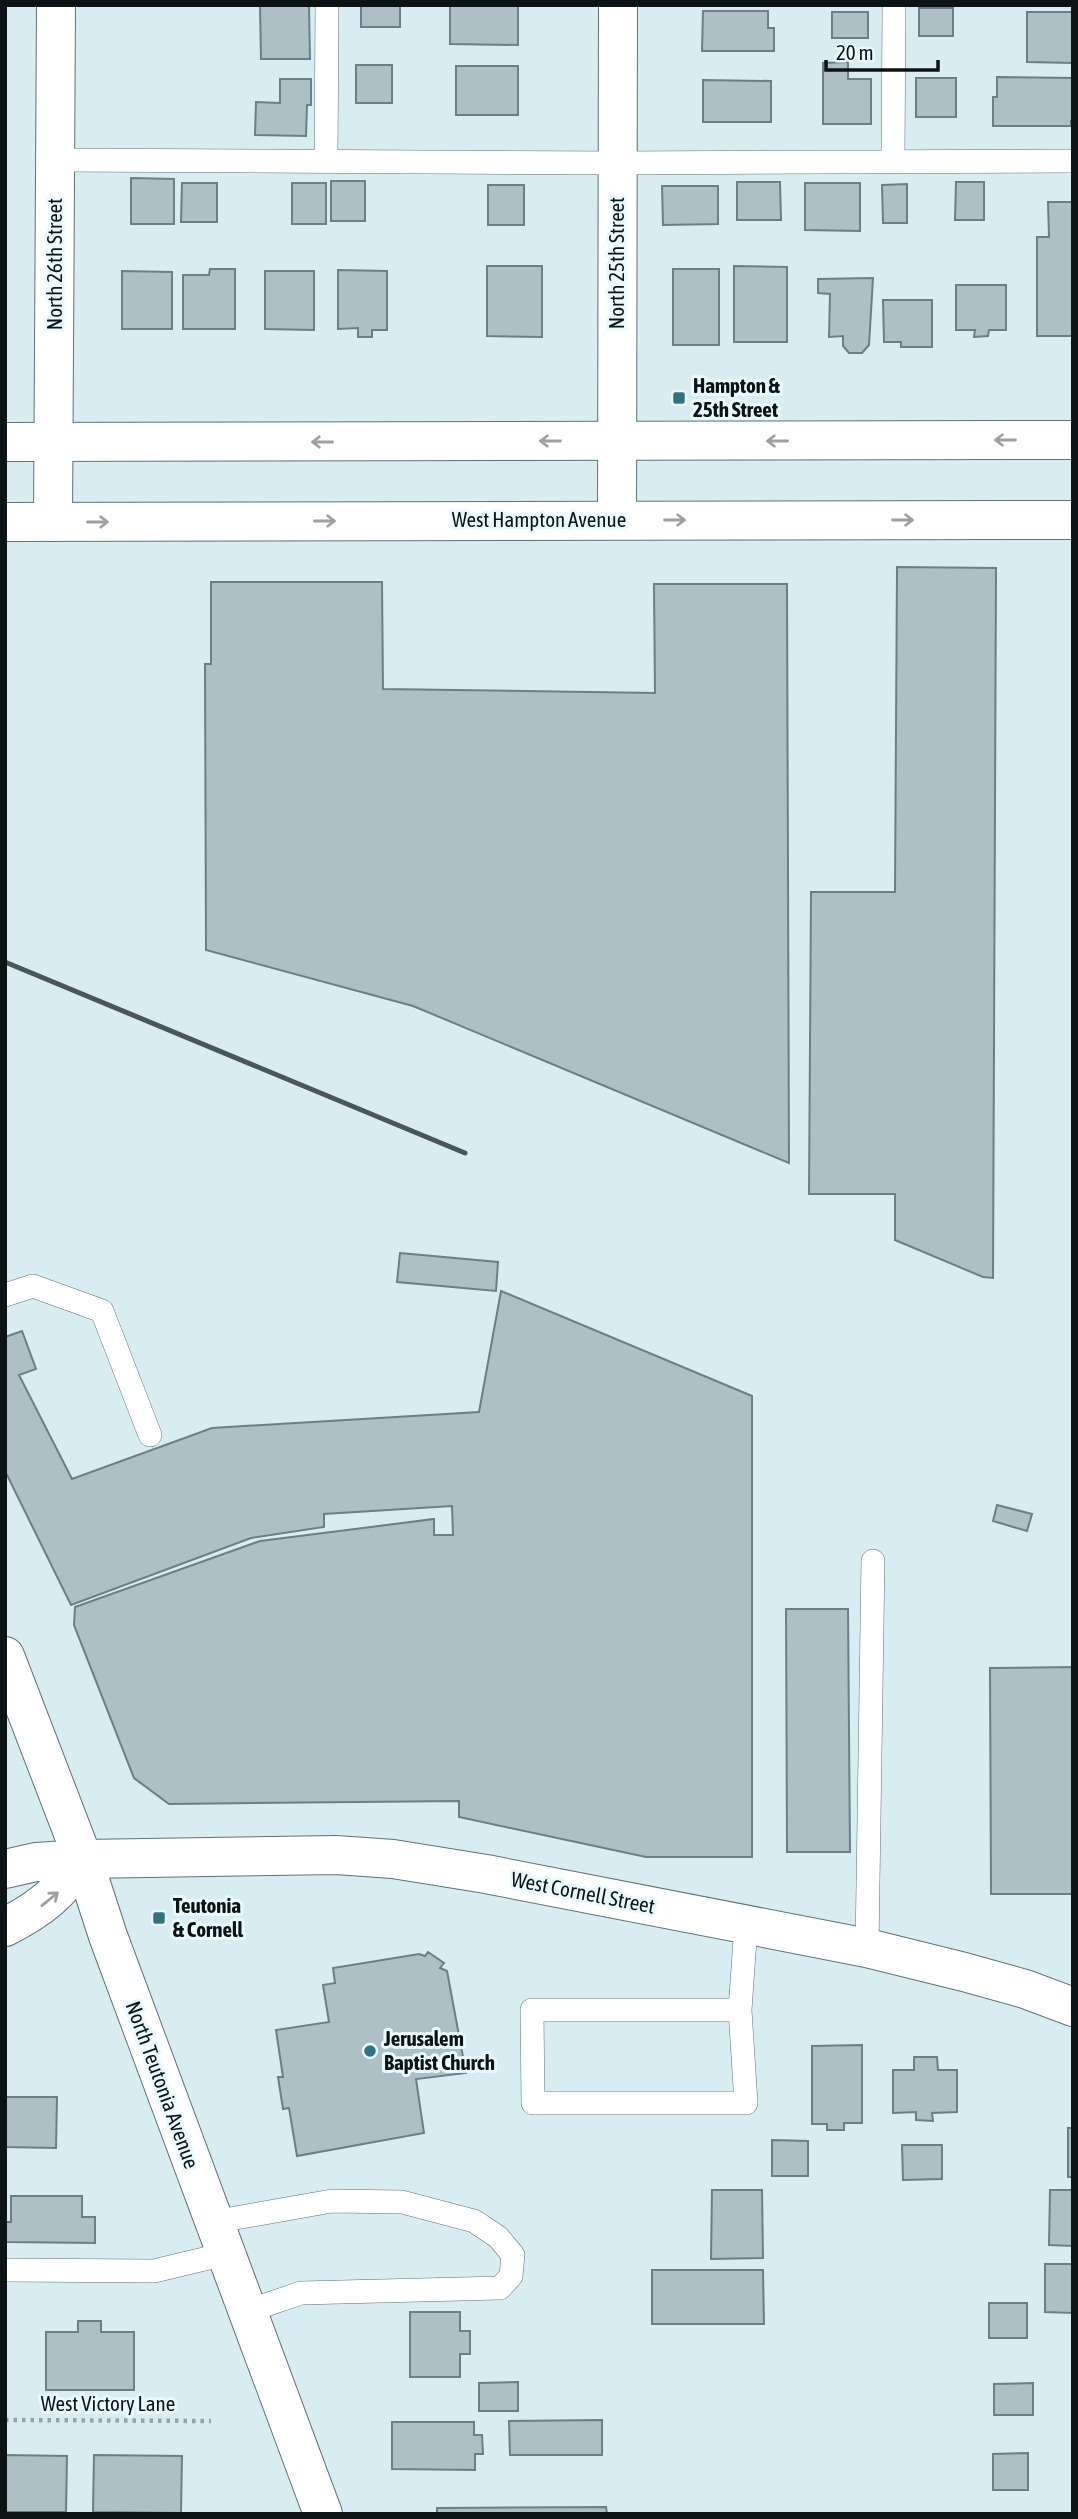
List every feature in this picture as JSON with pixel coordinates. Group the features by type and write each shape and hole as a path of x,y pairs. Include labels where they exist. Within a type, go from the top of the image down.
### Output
{"main road":[{"name":"North 26th Street","path":"53,522 56,5"},
{"name":"North 25th Street","path":"617,520 618,5"},
{"path":"5,442 1073,440"},
{"name":"West Hampton Avenue","path":"5,522 1073,520"},
{"name":"North Teutonia Avenue","path":"5,1656 83,1859 108,1936 323,2514"},
{"name":"West Cornell Street","path":"5,1869 36,1862 83,1859 336,1855 394,1859 486,1874 867,1948 1025,1989 1073,2007"},
{"path":"5,1927 37,1909 62,1889 83,1859"}],"lane":[{"path":"326,162 327,5"},
{"path":"893,160 894,5"},
{"path":"55,160 617,163 1073,161"},
{"path":"5,1295 33,1286 102,1311 150,1435"},
{"path":"867,1948 873,1561"},
{"path":"740,2010 532,2010 533,2103 746,2103 740,2010 746,1925"},
{"path":"5,2270 154,2271 219,2238 332,2201 402,2202 474,2221 498,2237 513,2255 511,2276 500,2288 301,2292 248,2311"}],"path":[{"name":"West Victory Lane","path":"5,2420 211,2421"}],"building":[{"path":"260,5 309,5 310,59 261,59"},
{"path":"361,5 400,5 400,27 361,27"},
{"path":"450,5 518,5 518,45 450,44"},
{"path":"919,8 953,8 953,36 919,36"},
{"path":"703,11 768,11 768,28 774,28 774,51 702,51"},
{"path":"832,12 868,12 868,38 832,38"},
{"path":"1027,12 1073,12 1073,63 1027,62"},
{"path":"848,62 848,79 871,79 871,124 823,124 823,63"},
{"path":"356,65 392,65 392,103 356,103"},
{"path":"456,66 518,66 518,115 456,115"},
{"path":"997,77 1073,78 1071,126 993,126 993,97 997,97"},
{"path":"916,78 956,78 956,117 916,117"},
{"path":"280,79 311,79 311,105 307,105 306,136 255,135 256,102 280,103"},
{"path":"703,80 771,81 771,122 703,122"},
{"path":"131,178 174,179 174,224 131,224"},
{"path":"331,181 365,181 365,221 331,221"},
{"path":"737,182 780,182 781,220 737,220"},
{"path":"956,182 984,182 984,220 955,220"},
{"path":"182,183 217,183 217,222 181,222"},
{"path":"292,183 326,183 326,224 292,224"},
{"path":"805,183 860,183 860,231 805,230"},
{"path":"907,184 907,223 883,223 882,185"},
{"path":"488,185 524,185 524,225 488,225"},
{"path":"662,186 718,186 718,224 663,225"},
{"path":"1048,202 1073,202 1073,336 1037,336 1037,237 1049,237"},
{"path":"487,266 542,266 542,337 487,336"},
{"path":"734,266 787,267 787,342 734,342"},
{"path":"210,269 235,269 235,329 183,329 183,275 209,275"},
{"path":"673,269 719,269 719,345 673,345"},
{"path":"338,270 387,271 387,330 372,330 372,337 358,337 358,328 338,329"},
{"path":"122,271 172,272 172,329 122,329"},
{"path":"265,271 314,271 314,330 265,329"},
{"path":"873,278 869,345 862,353 849,353 843,346 843,336 829,337 830,294 818,293 818,279"},
{"path":"956,285 1006,285 1006,330 989,330 988,336 974,337 975,330 956,330"},
{"path":"883,300 932,300 932,347 901,347 901,342 884,342"},
{"path":"897,567 996,568 993,1278 983,1277 895,1240 895,1194 809,1194 811,892 895,892"},
{"path":"211,582 382,582 383,689 655,693 654,584 787,584 789,1163 413,1006 206,950 205,664 211,664"},
{"path":"400,1253 498,1262 496,1291 397,1282"},
{"path":"501,1291 752,1396 752,1857 646,1857 459,1817 459,1801 169,1804 134,1778 74,1625 75,1607 260,1541 434,1519 434,1535 453,1535 452,1506 324,1514 324,1527 251,1538 71,1605 5,1471 5,1337 22,1331 36,1369 19,1375 72,1479 212,1428 479,1412"},
{"path":"997,1505 1032,1514 1027,1531 993,1521"},
{"path":"786,1609 848,1609 850,1852 787,1852"},
{"path":"1073,1667 1073,1894 991,1894 990,1668"},
{"name":"Jerusalem Baptist Church","path":"428,1952 444,1963 440,1968 447,1971 466,2073 416,2079 424,2133 297,2156 289,2108 283,2109 278,2077 283,2077 276,2030 329,2022 323,1985 335,1983 333,1968 419,1954 425,1956"},
{"path":"862,2045 862,2123 844,2123 844,2130 827,2130 827,2124 812,2124 812,2046"},
{"path":"914,2057 937,2057 938,2070 957,2070 957,2112 932,2113 933,2121 916,2120 916,2112 893,2113 893,2070 914,2070"},
{"path":"5,2097 57,2097 56,2148 5,2147"},
{"path":"1068,2128 1073,2128 1073,2177 1068,2177"},
{"path":"772,2140 808,2141 808,2176 772,2176"},
{"path":"902,2145 942,2145 942,2179 903,2180"},
{"path":"712,2190 762,2190 763,2258 711,2259"},
{"path":"1050,2190 1073,2190 1073,2246 1049,2245"},
{"path":"11,2196 82,2196 82,2217 95,2217 95,2243 5,2242 5,2222 11,2222"},
{"path":"1045,2264 1073,2264 1073,2313 1045,2312"},
{"path":"652,2270 763,2270 764,2324 652,2324"},
{"path":"989,2303 1027,2303 1027,2338 989,2338"},
{"path":"410,2312 460,2312 460,2331 470,2331 470,2354 460,2354 460,2377 410,2377"},
{"path":"78,2321 101,2321 101,2332 134,2332 134,2390 46,2390 46,2332 78,2332"},
{"path":"518,2382 518,2411 479,2411 479,2383"},
{"path":"1033,2383 1033,2415 994,2415 994,2384"},
{"path":"602,2420 602,2455 510,2455 509,2421"},
{"path":"392,2422 474,2422 474,2435 482,2435 483,2454 475,2454 475,2470 392,2469"},
{"path":"1028,2453 1028,2490 993,2490 993,2454"},
{"path":"5,2455 67,2456 66,2512 5,2512"},
{"path":"94,2455 182,2456 181,2513 93,2512"},
{"path":"606,2507 607,2514 437,2514 437,2508"}],"railway":[{"path":"5,962 465,1153"}],"place":[{"name":"Hampton & 25th Street","path":"679,398"},
{"name":"Teutonia & Cornell","path":"159,1918"},
{"name":"Jerusalem Baptist Church","path":"370,2051"}]}
